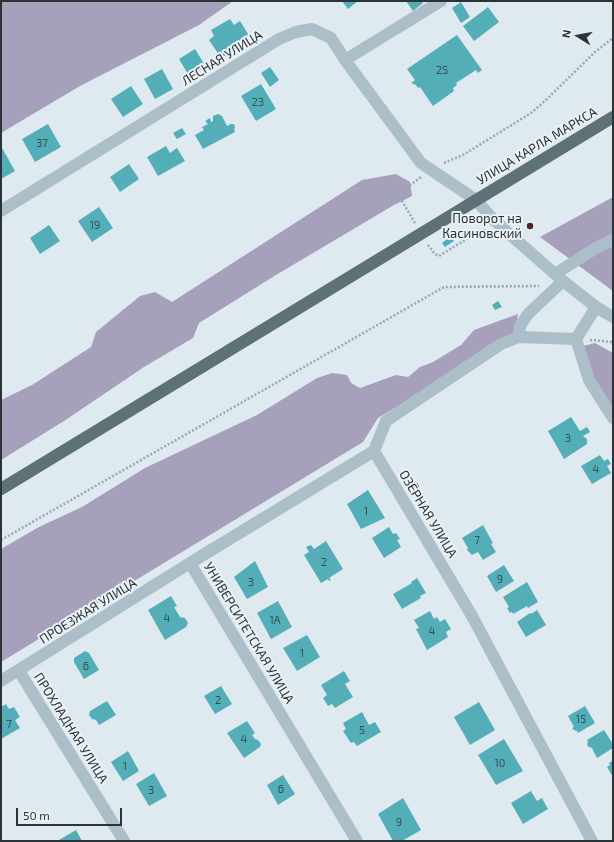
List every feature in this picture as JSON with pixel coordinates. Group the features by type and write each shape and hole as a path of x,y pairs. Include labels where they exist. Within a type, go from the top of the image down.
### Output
{"main road":[{"name":"УЛИЦА КАРЛА МАРКСА","path":"1,489 613,117"}],"street":[{"path":"345,60 441,1"},
{"name":"ЛЕСНАЯ УЛИЦА","path":"1,211 279,39 296,32 312,28 331,38 345,60 426,166 476,200 490,216 558,280 613,317"},
{"path":"519,337 520,326 528,314 558,280 596,248 613,240"},
{"path":"596,307 576,339 589,380 613,418"},
{"path":"374,451 386,421 501,344 519,337 576,339"},
{"name":"УНИВЕРСИТЕТСКАЯ УЛИЦА","path":"357,841 190,563 374,451"},
{"name":"ОЗЁРНАЯ УЛИЦА","path":"374,451 472,616 592,841"},
{"name":"ПРОЕЗЖАЯ УЛИЦА","path":"1,681 190,563"},
{"name":"ПРОХЛАДНАЯ УЛИЦА","path":"19,671 124,841"}],"path":[{"path":"1,438 62,403 158,342 192,309 342,228 398,194 426,166 463,155 531,113 595,52 613,38"},
{"path":"398,194 421,234 435,254 439,256 478,232 485,230 492,232"},
{"path":"1,540 444,287 558,280"},
{"path":"576,339 613,342"}],"shaded area":[{"path":"1,1 233,1 199,25 80,86 1,133"},
{"path":"396,174 410,182 412,196 394,205 276,275 199,323 193,338 144,367 64,421 1,460 1,400 32,385 91,347 96,332 140,296 155,292 172,302 362,180"},
{"path":"613,197 613,291 540,237"},
{"path":"518,314 514,337 378,418 363,442 1,662 1,549 39,527 82,507 145,468 257,415 317,378 332,373 347,375 351,383 360,388 396,375 408,377 420,367 433,362 461,345 474,330"},
{"path":"595,343 613,353 613,413 575,348"}],"building":[{"path":"342,1 358,1 348,9"},
{"path":"406,1 421,1 423,3 413,11"},
{"path":"461,2 470,17 461,23 452,8"},
{"path":"488,7 499,22 474,41 463,26"},
{"path":"230,19 234,25 240,21 250,37 240,43 241,45 236,49 235,46 230,49 232,52 221,58 209,40 214,36 211,30"},
{"path":"457,35 482,70 478,73 476,70 456,83 457,85 453,88 454,91 433,106 420,87 418,88 416,85 411,83 415,80 407,69"},
{"path":"195,49 206,67 189,76 179,59"},
{"path":"270,67 279,80 270,87 261,73"},
{"path":"162,69 173,89 155,99 144,79"},
{"path":"261,84 276,109 256,121 241,96"},
{"path":"131,86 143,104 123,117 111,99"},
{"path":"218,114 222,116 227,126 234,124 235,132 203,149 195,135 204,130 202,127 208,124 205,121 210,118 211,122 213,121 213,116"},
{"path":"48,124 61,147 35,162 22,139"},
{"path":"182,128 186,134 177,139 173,133"},
{"path":"1,146 15,171 1,179"},
{"path":"166,146 170,153 177,148 185,161 158,176 147,157"},
{"path":"129,164 139,179 120,192 110,177"},
{"path":"99,207 113,228 92,242 78,221"},
{"path":"49,225 60,241 40,254 30,238"},
{"path":"451,236 454,241 445,247 442,243"},
{"path":"498,301 502,307 495,310 492,305"},
{"path":"571,417 580,431 587,427 590,432 583,436 587,439 587,444 564,459 548,431"},
{"path":"600,455 604,461 608,459 611,464 607,466 611,473 592,484 581,466"},
{"path":"368,490 385,518 361,529 347,504"},
{"path":"483,525 493,543 491,544 496,552 483,560 478,552 472,555 467,550 468,548 462,538"},
{"path":"389,527 393,534 396,533 400,539 397,540 401,547 384,558 372,538"},
{"path":"326,541 343,569 329,578 331,580 329,581 328,579 321,583 304,555 309,552 306,547 311,545 314,549"},
{"path":"255,561 268,587 247,599 234,577"},
{"path":"504,565 514,581 496,592 487,576"},
{"path":"417,578 426,593 420,596 421,598 402,609 393,594 412,583 411,582"},
{"path":"527,582 538,602 513,614 512,612 510,613 507,608 509,607 503,597"},
{"path":"171,596 177,606 174,607 180,617 185,618 188,623 186,627 165,640 148,610"},
{"path":"278,601 292,627 271,639 257,613"},
{"path":"537,610 546,625 526,637 517,622"},
{"path":"430,611 434,619 437,617 440,622 445,619 451,629 446,632 448,637 427,650 416,629 419,628 414,620"},
{"path":"307,635 320,657 297,671 283,648"},
{"path":"85,651 89,653 99,670 84,679 74,662 74,658"},
{"path":"344,671 350,681 345,684 353,697 335,708 332,704 328,706 323,698 327,695 321,685"},
{"path":"221,686 232,704 215,714 204,696"},
{"path":"107,701 116,715 99,725 96,720 92,719 89,715 90,711"},
{"path":"479,702 495,730 470,745 454,717"},
{"path":"6,704 9,709 14,707 20,717 15,720 20,728 1,739 1,707"},
{"path":"585,706 595,723 578,733 572,728 574,727 568,716"},
{"path":"362,712 369,725 375,722 381,732 357,746 354,742 351,743 343,731 346,729 343,723"},
{"path":"247,721 255,733 252,735 261,744 260,747 244,758 227,733"},
{"path":"604,730 613,744 613,748 597,758 592,748 587,745 587,740"},
{"path":"504,739 523,771 496,785 478,755"},
{"path":"128,751 139,771 123,781 111,762"},
{"path":"613,760 613,777 607,767"},
{"path":"154,773 167,796 149,806 136,784"},
{"path":"283,775 295,794 278,805 267,785"},
{"path":"531,791 537,801 542,798 548,809 523,824 511,803"},
{"path":"403,798 421,830 402,841 393,841 378,814"},
{"path":"76,830 82,841 59,840"}],"place":[{"name":"Поворот на Касиновский","path":"530,226"}]}
